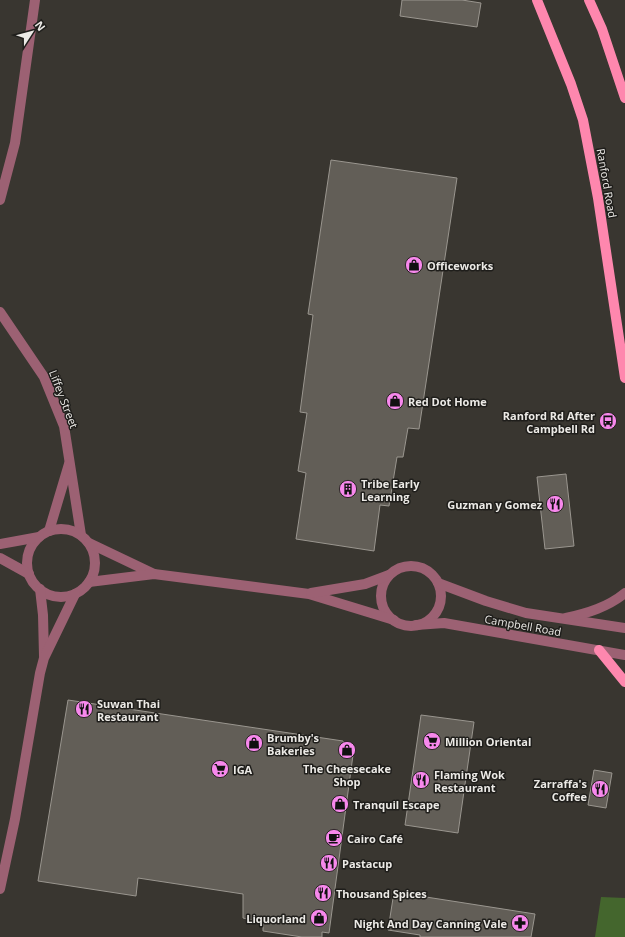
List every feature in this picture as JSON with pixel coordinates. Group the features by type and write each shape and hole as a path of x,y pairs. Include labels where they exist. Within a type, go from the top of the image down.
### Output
{"main road":[{"name":"Ranford Road","path":"537,0 571,84 582,120 598,198 625,378"},
{"path":"589,0 602,29 625,98"},
{"path":"599,650 625,682"}],"street":[{"path":"0,200 15,143 35,0"},
{"name":"Liffey Street","path":"0,312 44,377 64,426 81,536"},
{"name":"Liffey Street","path":"48,531 70,460"},
{"path":"29,574 28,556 32,546 39,537 48,531 59,529 70,530 81,536 89,543 154,574"},
{"path":"0,544 39,537"},
{"path":"44,658 75,594 89,582 95,565 89,543"},
{"path":"0,558 29,574 40,589 48,594 57,596 75,594"},
{"path":"89,582 154,574 309,594 394,620 405,625 416,625 426,621 435,614 440,605 441,594 438,583 432,574 415,566 397,569 389,575 365,584 309,594"},
{"path":"389,575 383,584 382,599 387,613 394,620"},
{"name":"Campbell Road","path":"438,583 486,601 526,613 625,628"},
{"path":"0,889 44,658 43,615 40,589"},
{"name":"Campbell Road","path":"560,619 587,613 615,602 625,593"},
{"name":"Campbell Road","path":"416,625 444,623 625,655"}],"green space":[{"path":"601,897 625,898 625,937 595,937"}],"building":[{"path":"402,0 462,0 481,3 477,27 400,16"},
{"path":"331,160 457,178 419,429 408,428 403,457 397,457 389,506 380,505 374,551 296,539 306,473 298,471 307,413 300,412 313,315 308,314"},
{"path":"566,474 574,546 545,549 537,477"},
{"path":"68,700 343,741 353,755 329,933 322,932 322,937 302,937 263,931 263,923 243,918 243,894 138,878 136,896 38,881"},
{"path":"421,715 474,722 458,833 405,825"},
{"name":"Zarraffa's Coffee","path":"594,770 612,773 606,808 588,805"},
{"path":"394,892 535,914 531,937 420,937 420,935 388,930"}],"place":[{"name":"Officeworks","path":"414,265"},
{"name":"Red Dot Home","path":"395,401"},
{"name":"Ranford Rd After Campbell Rd","path":"608,421"},
{"name":"Tribe Early Learning","path":"348,489"},
{"name":"Guzman y Gomez","path":"555,504"},
{"name":"Suwan Thai Restaurant","path":"84,709"},
{"name":"Million Oriental","path":"432,741"},
{"name":"Brumby's Bakeries","path":"254,743"},
{"name":"The Cheesecake Shop","path":"347,750"},
{"name":"IGA","path":"220,769"},
{"name":"Flaming Wok Restaurant","path":"421,780"},
{"name":"Zarraffa's Coffee","path":"600,789"},
{"name":"Tranquil Escape","path":"340,804"},
{"name":"Cairo Café","path":"334,838"},
{"name":"Pastacup","path":"329,863"},
{"name":"Thousand Spices","path":"323,893"},
{"name":"Liquorland","path":"319,918"},
{"name":"Night And Day Canning Vale","path":"520,923"}]}
